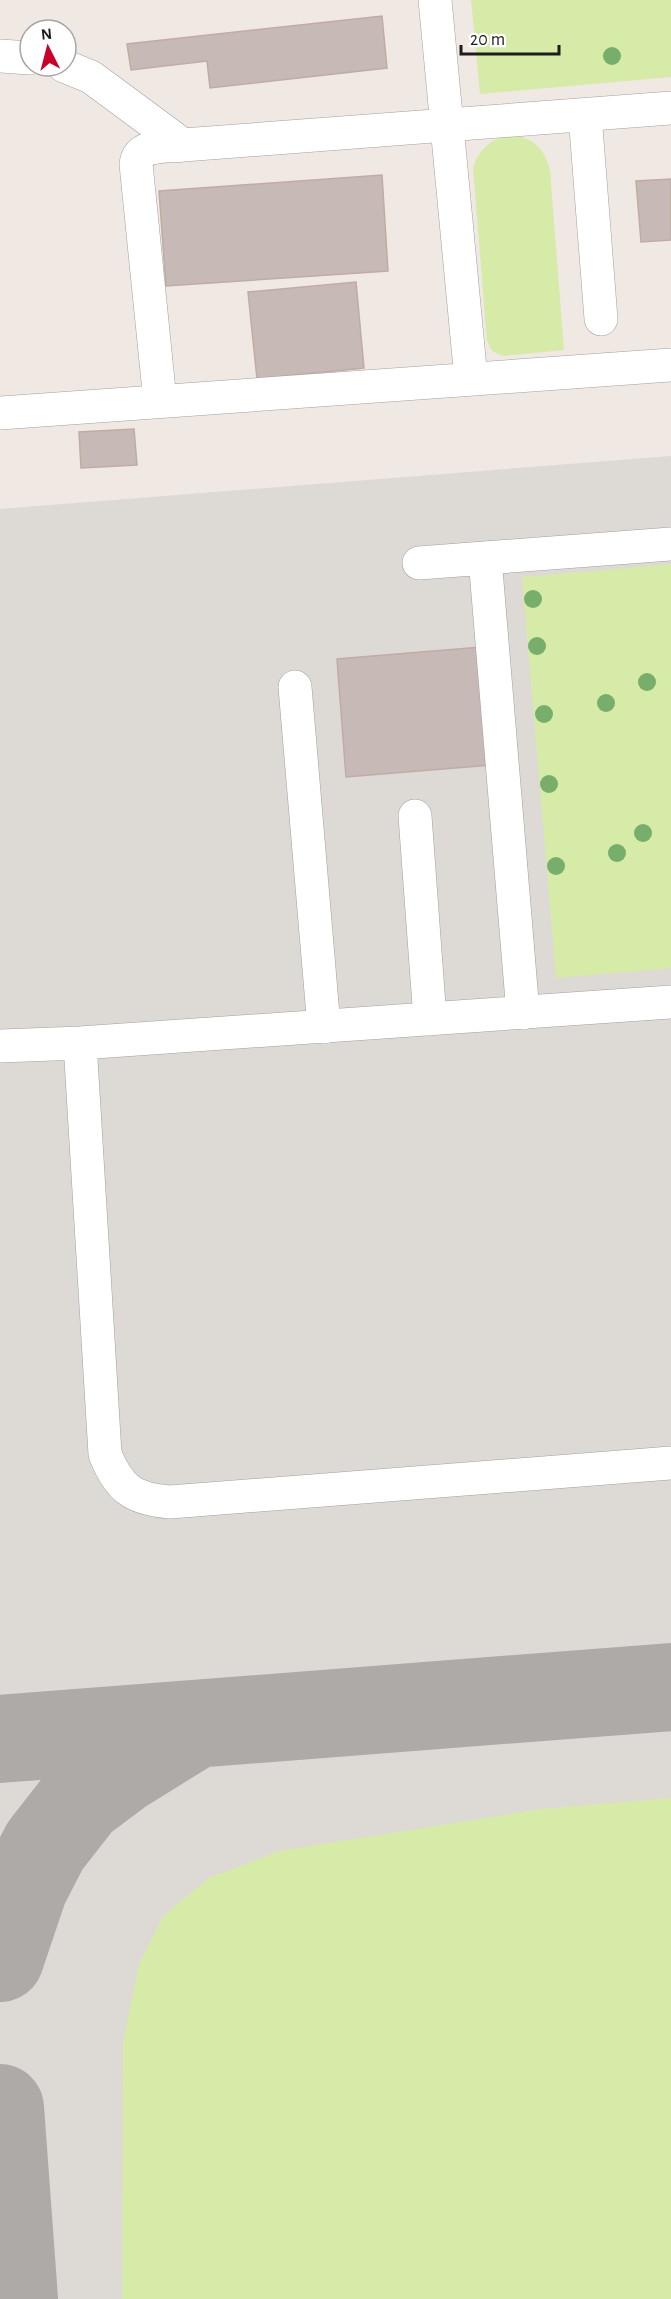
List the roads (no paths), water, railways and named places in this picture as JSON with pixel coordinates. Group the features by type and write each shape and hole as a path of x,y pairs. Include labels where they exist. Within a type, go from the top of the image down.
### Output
{"lane":[{"path":"435,0 471,379"},
{"path":"0,56 18,57"},
{"path":"78,72 91,77 183,145"},
{"path":"160,401 136,164 137,156 142,150 671,108"},
{"path":"585,115 602,319"},
{"path":"0,413 671,365"},
{"path":"419,563 671,544"},
{"path":"485,558 523,1013"},
{"path":"295,687 324,1027"},
{"path":"415,816 430,1019"},
{"path":"0,1046 324,1027 671,1002"},
{"path":"80,1043 105,1454 113,1475 128,1491 148,1500 170,1502 671,1463"}]}
